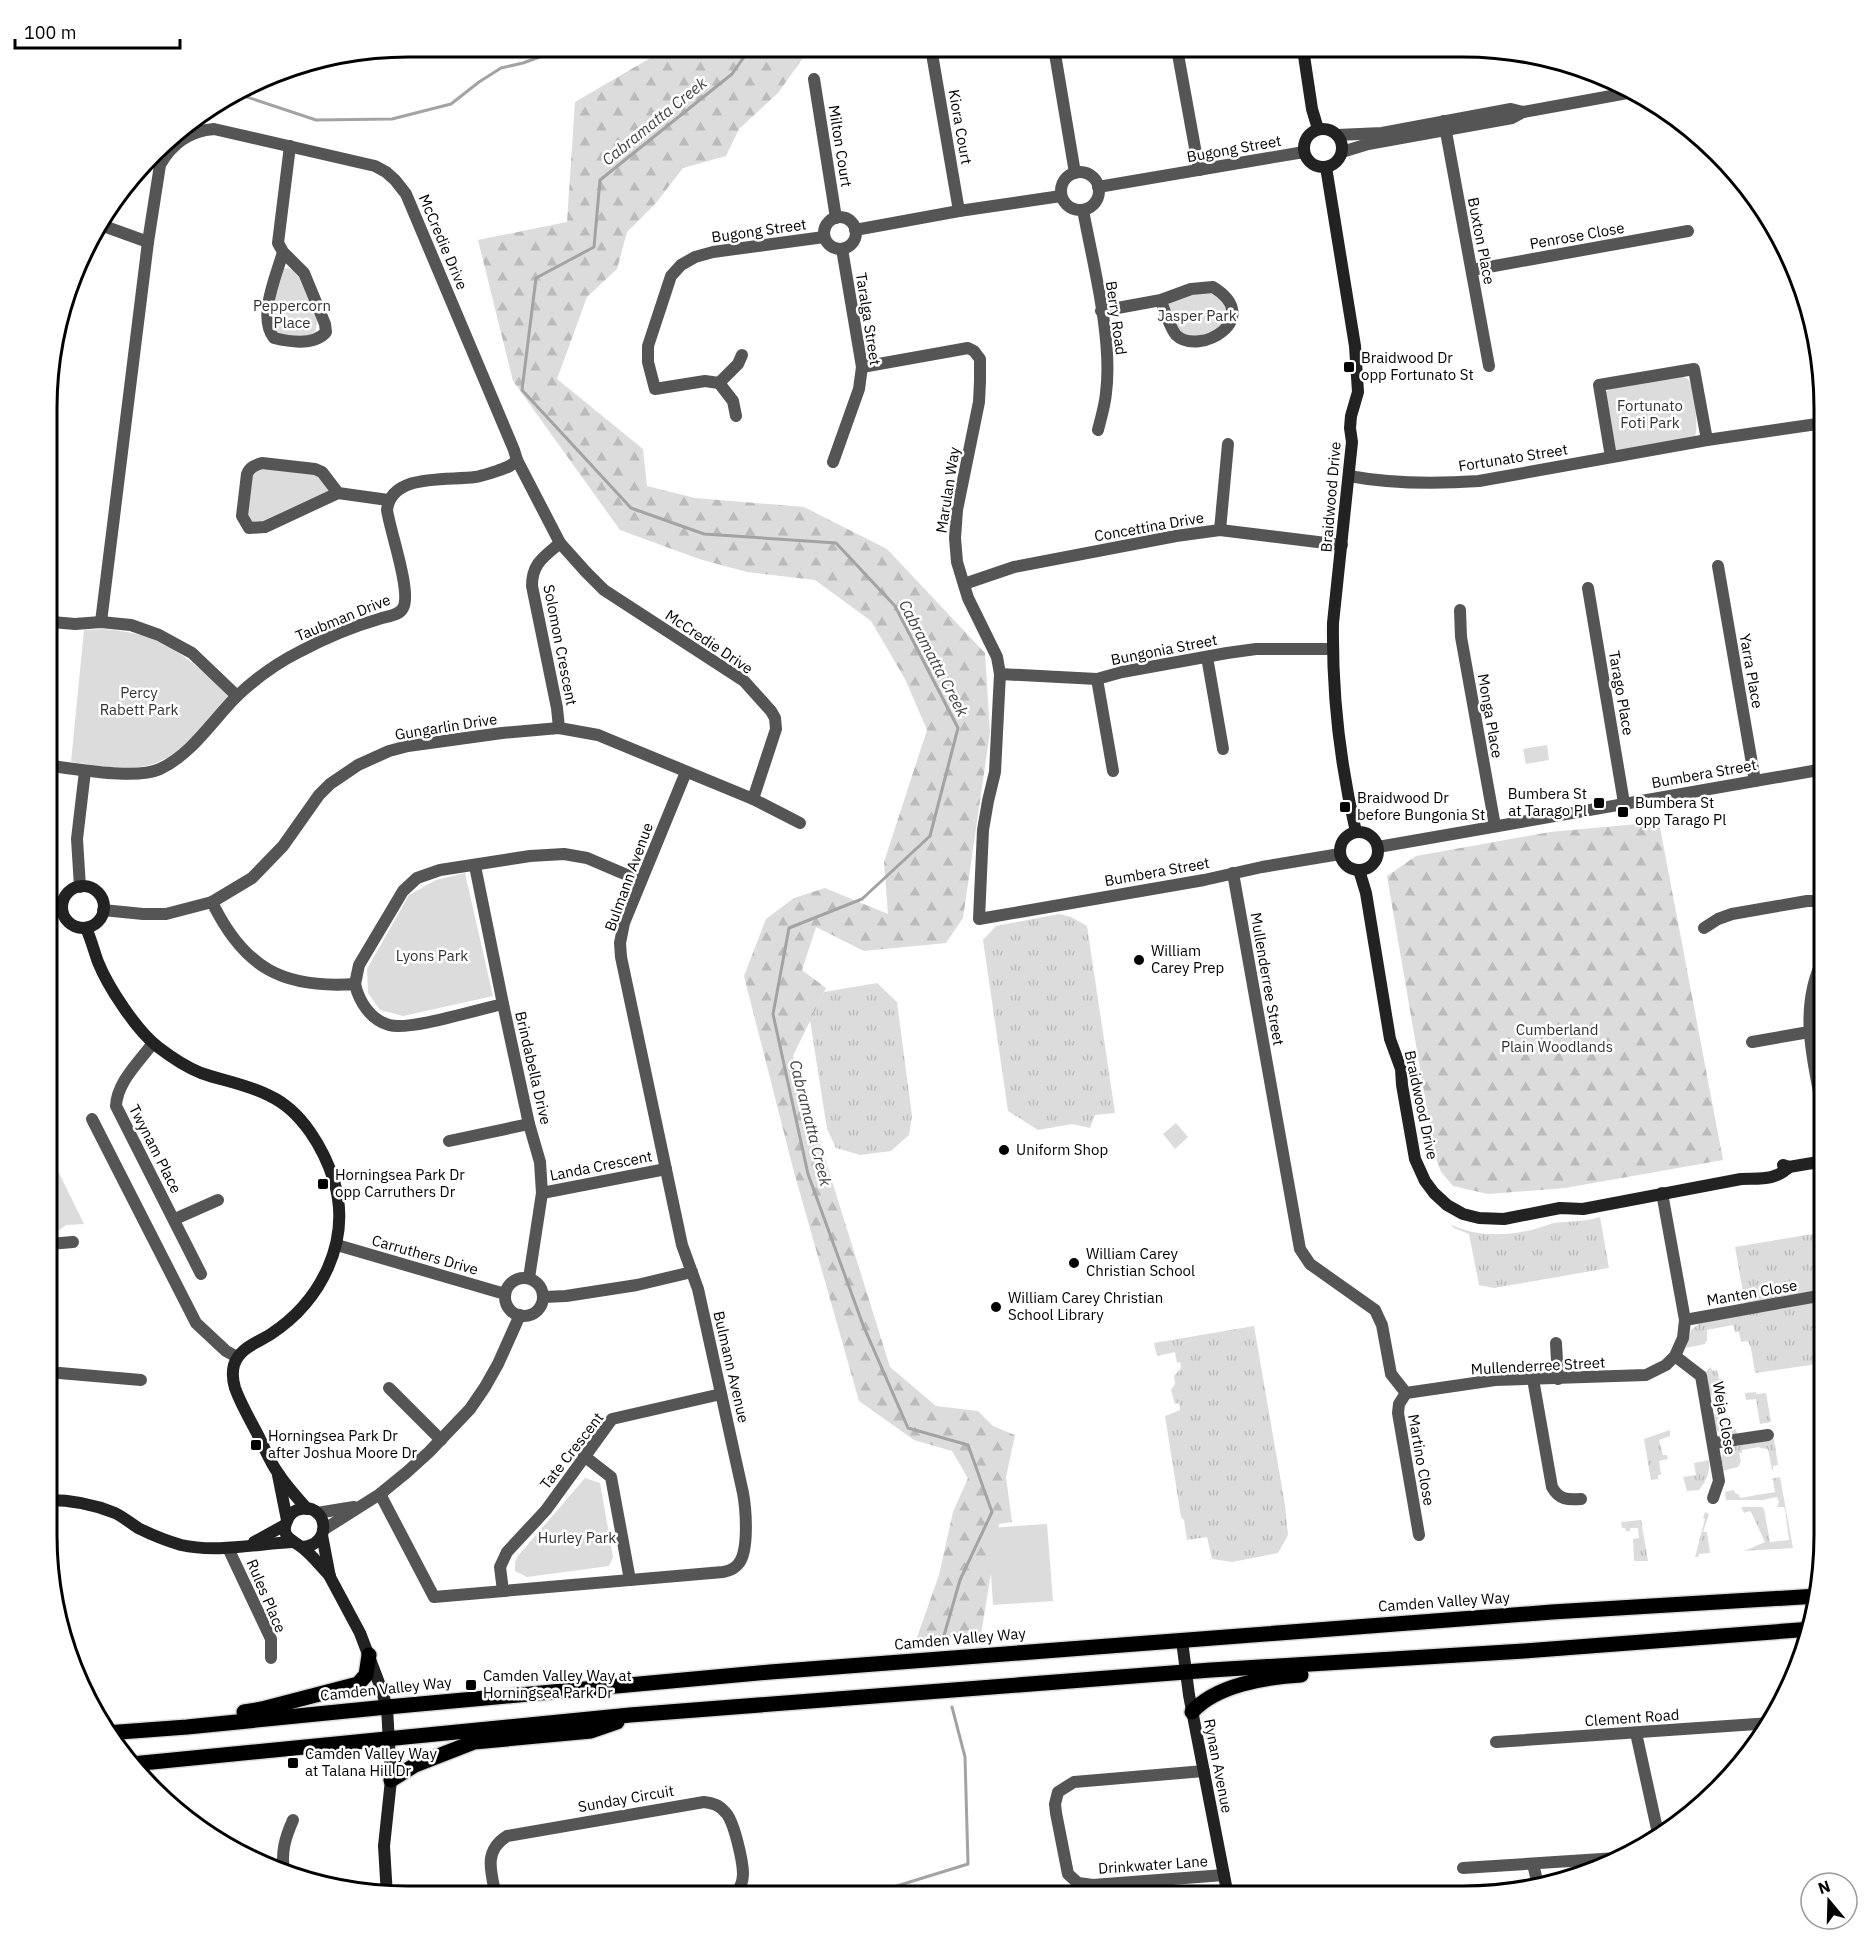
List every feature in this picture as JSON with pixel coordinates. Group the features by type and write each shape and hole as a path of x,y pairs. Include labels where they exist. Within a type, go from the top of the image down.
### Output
{"main road":[{"path":"1708,1602 1810,1588"},
{"name":"Camden Valley Way","path":"118,1732 770,1672 1552,1612 1808,1597"},
{"path":"142,1763 630,1715 1186,1672 1801,1630"},
{"path":"123,1732 262,1709 358,1684 366,1675 369,1655"},
{"path":"1192,1712 1210,1697 1263,1679 1384,1670 1428,1657"},
{"path":"391,1780 415,1764 474,1742 591,1731 630,1715"}],"street":[{"name":"Kiora Court","path":"933,57 959,211"},
{"path":"1056,57 1075,173"},
{"path":"1178,57 1198,170"},
{"path":"1304,57 1312,109 1318,129"},
{"name":"Milton Court","path":"814,79 836,218"},
{"path":"1337,135 1382,133 1512,118 1523,112 1620,94"},
{"path":"1342,152 1445,126"},
{"name":"Buxton Place","path":"1445,126 1489,366"},
{"name":"McCredie Drive","path":"190,133 214,129 375,166 386,172 402,188 410,202 517,460 560,543 604,590 744,681 771,711 775,718 776,729 753,799"},
{"path":"1318,129 1329,129 1341,140 1342,152 1336,162 1326,167 1315,165 1304,152 1308,135 1318,129"},
{"path":"283,252 272,286 268,327 274,338 313,342 326,332 325,324 304,273 283,252 278,243 290,146"},
{"name":"Bugong Street","path":"1098,187 1304,152"},
{"name":"McCredie Drive","path":"101,622 148,242 160,165 167,153"},
{"name":"Braidwood Drive","path":"1326,167 1355,346 1358,392 1351,416 1352,442 1333,623 1340,735 1356,832"},
{"path":"1075,173 1085,173 1090,176 1098,187 1098,197 1093,206 1083,210 1070,208 1061,196 1063,182 1075,173"},
{"path":"855,230 959,211 1061,196"},
{"name":"Berry Road","path":"1083,210 1107,357 1106,394 1098,429"},
{"path":"836,218 848,220 855,230 855,238 851,245 842,249 832,247 826,243 824,237 826,225 836,218"},
{"path":"107,227 148,242"},
{"name":"Penrose Close","path":"1472,270 1688,231"},
{"name":"Bugong Street","path":"719,383 705,381 655,389 648,362 648,346 671,276 681,265 694,257 713,252 824,237"},
{"name":"Taralga Street","path":"833,462 859,389 862,367 842,249"},
{"path":"1101,311 1161,300 1191,289 1213,287 1230,303 1231,320 1228,328 1220,334 1188,341 1176,334 1161,300"},
{"name":"Marulan Way","path":"862,367 968,348 978,355 979,402 957,510 955,538 957,562 968,598 997,657 1000,674 995,772 983,830 979,920"},
{"path":"736,416 733,401 719,383 738,364 742,355"},
{"path":"1611,458 1599,385 1694,369 1707,440"},
{"name":"Fortunato Street","path":"1348,476 1398,483 1479,481 1707,440 1814,424"},
{"path":"1220,530 1228,444"},
{"path":"338,493 322,472 315,469 256,464 247,474 242,516 249,528 266,527 338,493 388,500 403,486 414,482 478,477 512,466 517,460"},
{"name":"Taubman Drive","path":"57,767 85,771 139,773 158,770 190,748 237,696 295,654 319,641 356,626 398,613 404,607 405,588 388,521 388,500"},
{"name":"Concettina Drive","path":"964,584 1014,567 1176,536 1220,530 1342,545"},
{"name":"Solomon Crescent","path":"559,728 532,586 532,575 537,563 560,543"},
{"name":"Yarra Place","path":"1718,566 1755,781"},
{"name":"Tarago Place","path":"1588,588 1624,803"},
{"name":"Monga Place","path":"1460,610 1461,637 1495,826"},
{"path":"57,622 101,622 131,625 159,635 192,653 237,696"},
{"name":"Bungonia Street","path":"1000,674 1097,679 1122,672 1257,649 1333,649"},
{"path":"1207,657 1223,749"},
{"path":"1097,679 1113,771"},
{"name":"Gungarlin Drive","path":"103,910 166,914 212,902 252,878 283,846 319,795 330,784 358,765 389,751 408,746 502,733 559,728 598,735 753,799 800,823"},
{"path":"80,887 77,839 85,771"},
{"name":"Bumbera Street","path":"1378,847 1814,771"},
{"name":"Bulmann Avenue","path":"380,1494 434,1597 723,1572 740,1562 746,1527 746,1510 698,1289 682,1245 621,957 620,943 624,923 686,772"},
{"path":"1356,832 1368,834 1378,847 1373,863 1359,870 1347,866 1340,854 1345,837 1356,832"},
{"path":"503,1004 414,1024 391,1026 369,1012 361,1001 355,984 359,965 397,901 410,884 428,873 440,870 530,856 564,854 587,858 641,881"},
{"name":"Bumbera Street","path":"979,920 1340,854"},
{"name":"Brindabella Drive","path":"475,866 503,1004 540,1162 542,1192 529,1278"},
{"name":"Braidwood Drive","path":"1359,870 1366,893 1389,1034 1400,1064 1415,1159 1425,1181 1447,1205 1463,1214 1497,1219 1560,1208 1583,1209 1755,1178 1764,1180 1789,1167 1814,1163"},
{"name":"Mullenderree Street","path":"1233,873 1300,1249 1310,1264 1375,1310 1382,1325 1391,1374 1406,1393 1487,1381 1641,1376 1658,1369 1675,1356"},
{"path":"57,904 67,894 80,887 89,888 97,893 102,901 103,910 98,922 86,928 71,925 57,906"},
{"path":"1704,928 1732,914 1814,901"},
{"path":"212,902 236,943 254,960 278,974 305,983 331,986 355,984"},
{"path":"86,928 99,964 112,988 141,1030 153,1043 185,1066 271,1096 289,1108 302,1121 319,1146 334,1181 339,1210 337,1245 322,1278 303,1307 282,1326 245,1349 237,1358 233,1372 236,1390 278,1474 321,1518 330,1577 369,1655 387,1707 391,1780 384,1846 385,1885"},
{"path":"1814,981 1809,1000 1809,1032 1814,1060"},
{"path":"1752,1042 1809,1032"},
{"name":"Twynam Place","path":"153,1043 120,1086 116,1095 116,1106 201,1274"},
{"path":"92,1119 195,1323 237,1358"},
{"path":"449,1141 530,1124"},
{"name":"Landa Crescent","path":"542,1192 666,1169"},
{"path":"1662,1193 1685,1320 1683,1338 1675,1356"},
{"path":"175,1219 218,1200"},
{"path":"57,1244 73,1242"},
{"name":"Carruthers Drive","path":"337,1245 505,1294"},
{"path":"544,1297 566,1296 637,1285 692,1272"},
{"path":"520,1278 529,1278 539,1284 544,1297 538,1311 520,1315 509,1308 505,1294 512,1282 520,1278"},
{"name":"Manten Close","path":"1685,1320 1814,1297"},
{"path":"57,1500 94,1506 117,1514 153,1535 181,1545 215,1549 247,1545 314,1544 323,1533 358,1506 380,1494 407,1472 470,1409 485,1387 512,1336 520,1315"},
{"path":"1556,1343 1558,1379"},
{"name":"Weja Close","path":"1675,1356 1701,1376 1719,1481 1713,1498"},
{"path":"57,1373 141,1380"},
{"path":"1533,1379 1552,1487 1563,1499 1581,1500"},
{"path":"389,1388 441,1440"},
{"name":"Martino Close","path":"1406,1393 1399,1404 1398,1413 1419,1535"},
{"name":"Tate Crescent","path":"502,1591 500,1567 507,1552 546,1510 612,1419 721,1394"},
{"path":"1714,1443 1768,1435"},
{"path":"584,1456 611,1477 630,1580"},
{"path":"278,1474 286,1532 330,1577"},
{"path":"247,1545 286,1523 295,1511 358,1506"},
{"name":"Rules Place","path":"228,1548 271,1639 271,1658"},
{"name":"Rynan Avenue","path":"1182,1641 1192,1712 1226,1886"},
{"name":"Clement Road","path":"1496,1742 1759,1724"},
{"path":"1636,1733 1657,1828"},
{"name":"Drinkwater Lane","path":"1085,1886 1068,1874 1056,1813 1055,1804 1058,1792 1074,1782 1204,1772"},
{"name":"Sunday Circuit","path":"494,1886 490,1866 491,1856 499,1841 507,1836 704,1802 721,1808 732,1821 743,1872 740,1886"},
{"path":"283,1862 285,1838 293,1820"},
{"path":"1463,1868 1596,1860"},
{"path":"1533,1864 1536,1878"},
{"name":"Drinkwater Lane","path":"1129,1886 1224,1875"}],"green space":[{"path":"652,57 804,57 778,93 739,129 726,156 683,168 656,203 627,232 617,269 587,297 557,379 643,449 647,486 695,498 804,507 887,549 985,653 990,732 963,918 946,943 864,951 816,927 802,970 826,988 793,1056 890,1367 936,1406 978,1411 993,1426 1015,1435 1006,1477 1012,1522 999,1524 981,1634 916,1640 939,1575 953,1512 968,1478 952,1451 914,1440 859,1401 794,1172 744,976 766,919 794,898 825,888 888,914 884,862 927,730 905,679 871,621 815,580 747,572 699,559 620,530 513,381 478,240 567,222 575,102"},
{"name":"Peppercorn Place","path":"283,269 294,270 298,275 317,321 316,330 310,336 285,336 276,332 270,321 277,278"},
{"name":"Jasper Park","path":"1211,292 1219,295 1229,316 1220,331 1189,338 1178,330 1166,303 1181,294"},
{"name":"Fortunato Foti Park","path":"1681,376 1687,378 1693,392 1696,417 1695,436 1618,452 1613,448 1605,393 1610,389"},
{"path":"259,468 317,474 331,492 263,524 254,523 248,517 248,505 253,472"},
{"name":"Percy Rabett Park","path":"84,630 124,631 159,642 188,659 231,696 182,748 158,762 127,768 71,762"},
{"path":"1547,745 1549,760 1526,764 1523,749"},
{"name":"Cumberland Plain Woodlands","path":"1659,822 1723,1160 1565,1188 1488,1194 1453,1186 1441,1172 1435,1156 1387,876 1416,856 1550,832"},
{"name":"Lyons Park","path":"465,873 493,996 403,1016 380,1010 368,993 367,969 409,895 436,880"},
{"path":"1059,914 1071,917 1087,926 1115,1113 1095,1115 1090,1128 1072,1124 1038,1130 1008,1111 983,940 996,926"},
{"path":"877,983 897,1002 912,1116 909,1135 891,1151 860,1155 836,1148 827,1129 810,1020 824,992"},
{"path":"1176,1123 1188,1137 1175,1149 1163,1134"},
{"path":"57,1169 84,1224 66,1225 57,1232"},
{"path":"1600,1217 1609,1268 1494,1288 1479,1285 1469,1234 1450,1224 1480,1233 1501,1234 1532,1230 1554,1223"},
{"path":"1814,1234 1814,1292 1745,1304 1735,1247"},
{"path":"1814,1303 1814,1364 1755,1373 1748,1341 1741,1342 1739,1332 1735,1332 1733,1325 1707,1330 1705,1344 1686,1348 1691,1330 1700,1323"},
{"path":"1254,1326 1285,1505 1288,1535 1278,1553 1232,1562 1212,1559 1207,1537 1187,1540 1184,1520 1181,1517 1165,1416 1180,1410 1179,1403 1175,1404 1171,1390 1175,1384 1174,1376 1181,1368 1180,1362 1177,1363 1175,1352 1157,1356 1154,1343"},
{"path":"1711,1367 1712,1371 1717,1370 1719,1379 1725,1380 1721,1381 1722,1388 1716,1389 1716,1394 1710,1396 1701,1375"},
{"path":"1756,1392 1756,1394 1766,1393 1771,1422 1760,1424 1756,1399 1746,1400 1745,1393"},
{"path":"1719,1413 1723,1419 1729,1420 1731,1429 1736,1429 1737,1435 1726,1435 1719,1432 1712,1415"},
{"path":"1670,1430 1670,1436 1659,1440 1663,1455 1667,1455 1668,1459 1659,1461 1661,1475 1658,1475 1658,1479 1651,1480 1644,1439"},
{"path":"1774,1439 1778,1465 1773,1466 1773,1470 1768,1449 1759,1447 1742,1450 1742,1453 1739,1453 1741,1461 1738,1467 1722,1471 1720,1459 1726,1448"},
{"path":"1709,1460 1708,1473 1702,1486 1699,1490 1687,1491 1683,1477 1696,1475 1694,1463"},
{"path":"1780,1477 1793,1548 1744,1551 1765,1542 1751,1512 1744,1513 1741,1507 1762,1507 1764,1509 1770,1542 1789,1540 1785,1509 1777,1507 1779,1502 1777,1497 1763,1500 1726,1500 1725,1492 1734,1490 1740,1498 1775,1492 1771,1479"},
{"name":"Hurley Park","path":"585,1478 600,1483 613,1557 609,1566 527,1577 515,1571 518,1556"},
{"path":"1705,1512 1709,1514 1703,1532 1707,1532 1710,1553 1699,1554 1695,1557 1705,1519 1703,1518"},
{"path":"1641,1520 1648,1561 1634,1561 1633,1539 1639,1538 1638,1528 1630,1528 1630,1531 1626,1531 1622,1528 1621,1522"},
{"path":"1047,1524 1053,1601 993,1605 988,1528"}],"waterway":[{"path":"246,97 316,120 392,119 451,104 501,68 540,57"},
{"name":"Cabramatta Creek","path":"744,57 732,74 600,180 594,247 536,278 522,390 631,508 704,534 836,543 895,606 958,728 930,836 862,899 789,928 773,1014 808,1174 863,1325 908,1428 968,1445 992,1512 960,1580 943,1639"},
{"name":"Cabramatta Creek","path":"897,1886 968,1864 965,1757 952,1707"}],"place":[{"name":"Braidwood Dr opp Fortunato St","path":"1349,367"},
{"name":"Bumbera St at Tarago Pl","path":"1599,803"},
{"name":"Braidwood Dr before Bungonia St","path":"1345,807"},
{"name":"Bumbera St opp Tarago Pl","path":"1623,812"},
{"name":"William Carey Prep","path":"1139,960"},
{"name":"Uniform Shop","path":"1004,1150"},
{"name":"Horningsea Park Dr opp Carruthers Dr","path":"323,1184"},
{"name":"William Carey Christian School","path":"1074,1263"},
{"name":"William Carey Christian School Library","path":"996,1307"},
{"name":"Horningsea Park Dr after Joshua Moore Dr","path":"256,1445"},
{"name":"Camden Valley Way at Horningsea Park Dr","path":"471,1685"},
{"name":"Camden Valley Way at Talana Hill Dr","path":"293,1763"}]}
